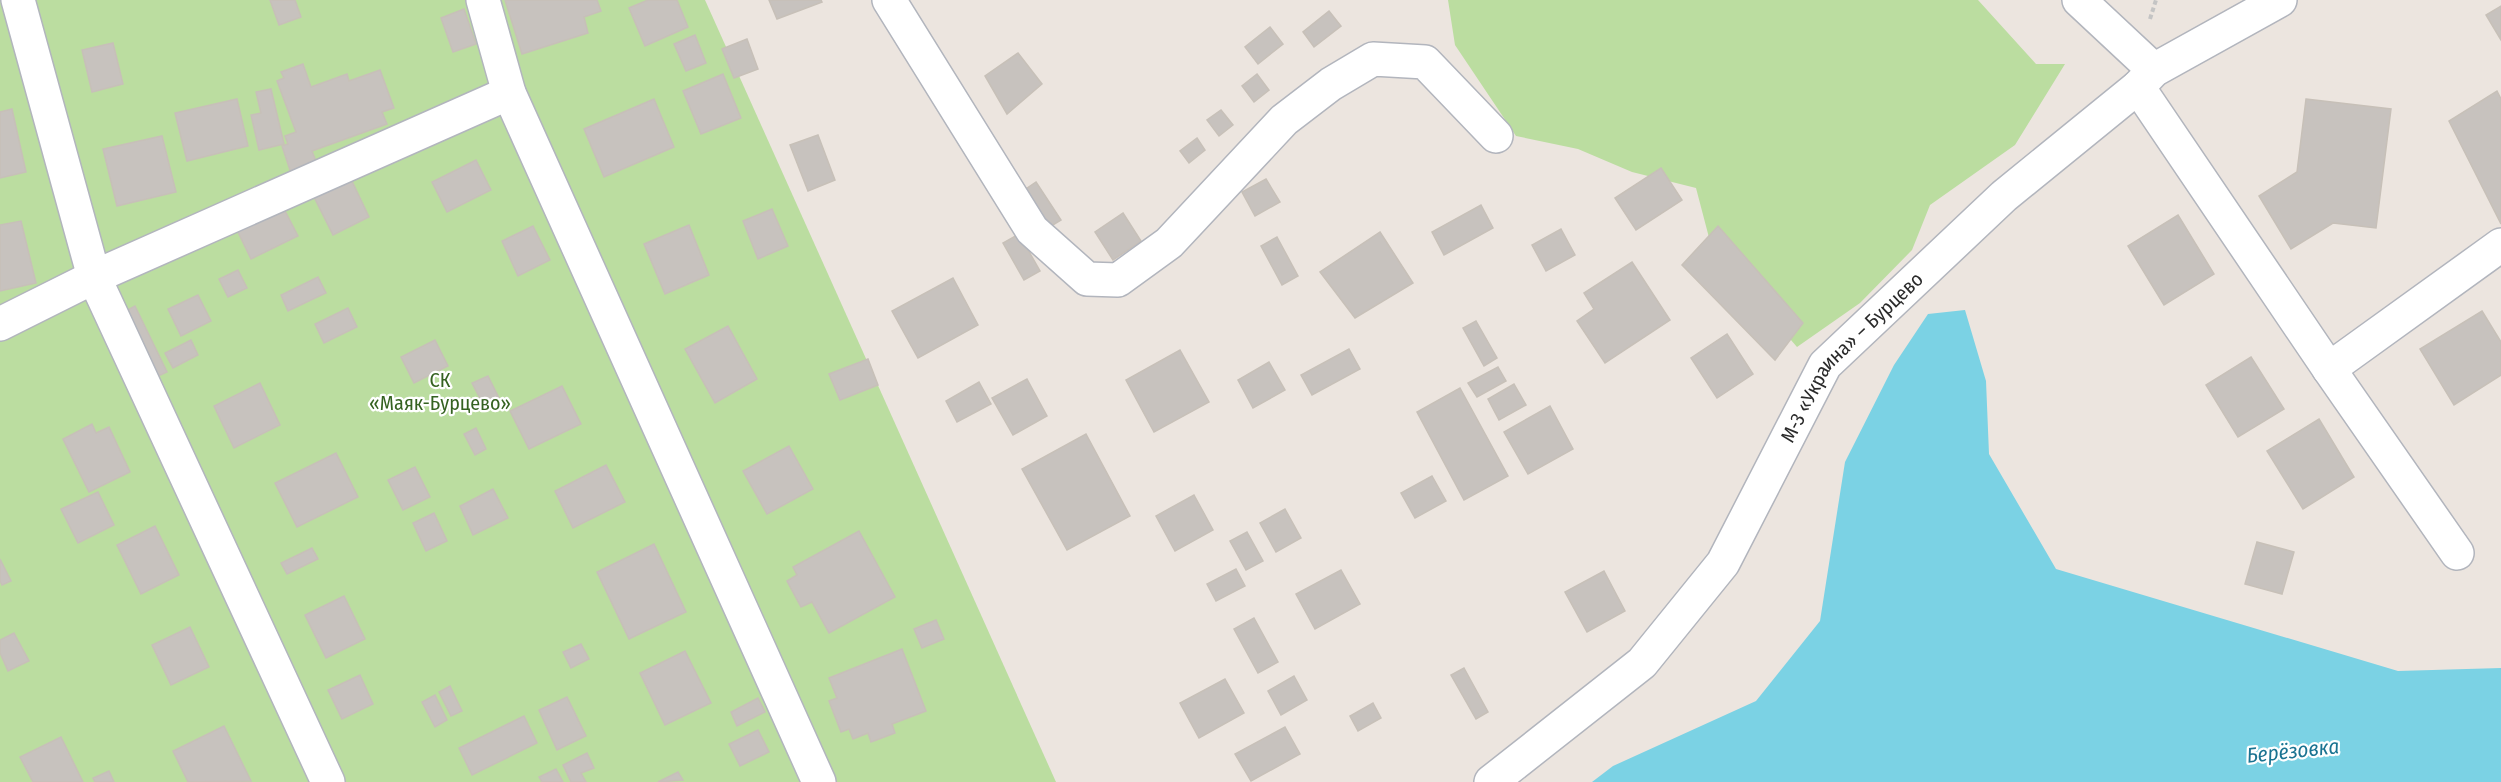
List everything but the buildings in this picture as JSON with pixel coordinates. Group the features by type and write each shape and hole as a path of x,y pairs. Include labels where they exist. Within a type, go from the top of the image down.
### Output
{"street":[{"path":"18,0 94,277 328,782"},
{"path":"483,0 509,93 819,782"},
{"path":"889,0 1032,230 1087,279 1118,280 1169,243 1284,120 1331,84 1373,59 1425,62 1496,136"},
{"path":"2079,0 2146,79 2329,369 2457,553"},
{"name":"М-3 «Украина» – Бурцево","path":"1491,782 1642,663 1723,563 1825,364 2004,196 2146,79 2280,0"},
{"path":"0,324 94,277 509,93"},
{"path":"2329,369 2501,245"}],"green space":[{"name":"СК «Маяк-Бурцево»","path":"0,0 705,0 1056,782 0,782"},
{"path":"1448,0 1978,0 2036,64 2065,64 2015,145 1930,205 1912,250 1860,303 1797,347 1712,249 1696,188 1632,172 1578,149 1516,136 1455,45"}],"water":[{"name":"Берёзовка","path":"1965,310 1986,381 1989,454 2056,569 2398,671 2501,668 2501,782 1592,782 1613,766 1756,701 1820,621 1845,462 1894,365 1928,314"}]}
